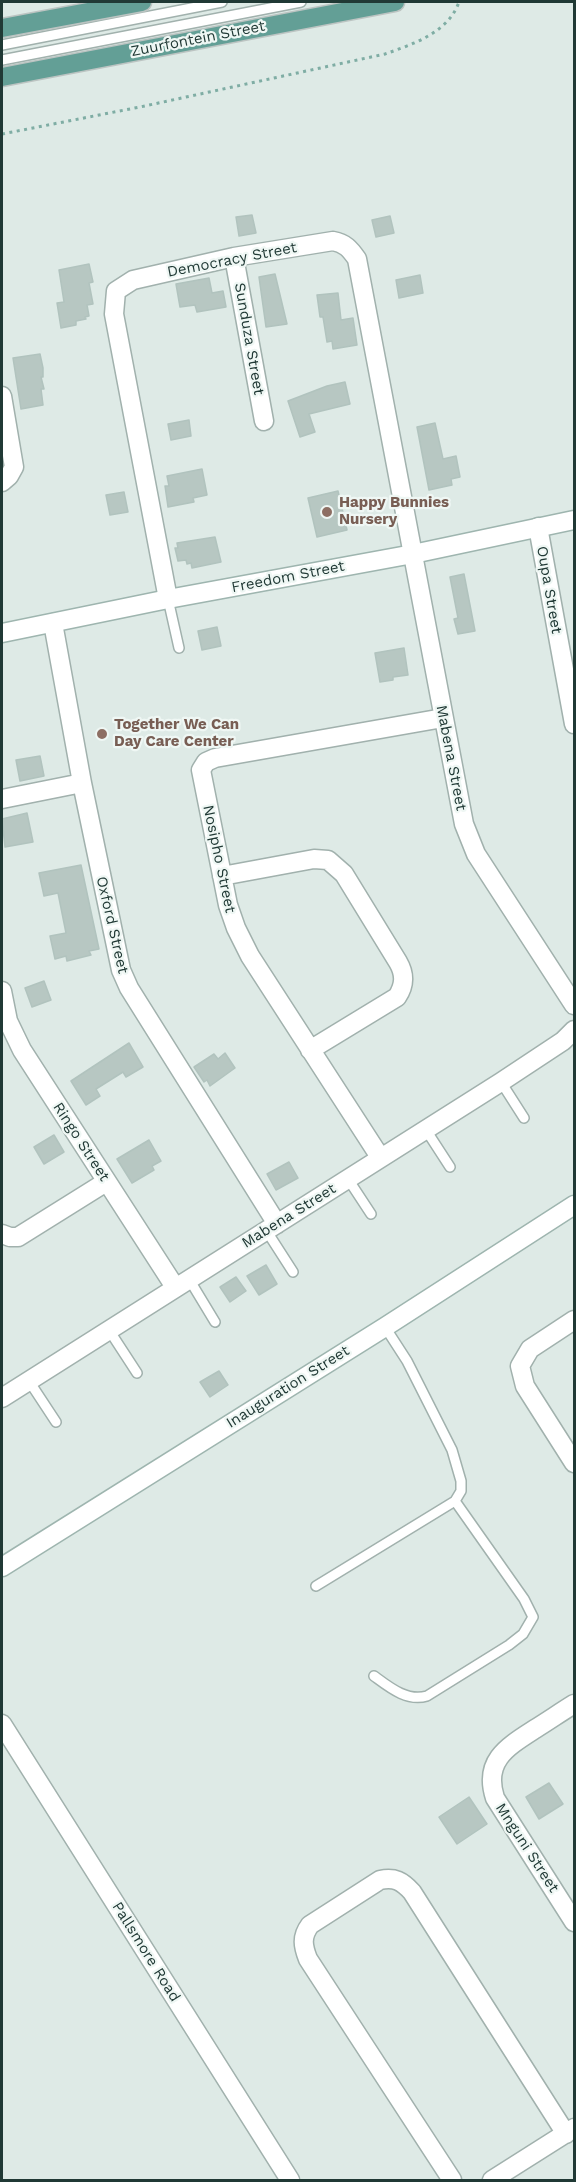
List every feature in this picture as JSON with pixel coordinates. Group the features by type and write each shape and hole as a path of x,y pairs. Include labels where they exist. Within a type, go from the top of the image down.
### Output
{"main road":[{"path":"2,28 142,2"},
{"name":"Zuurfontein Street","path":"2,77 395,2"}],"street":[{"name":"Democracy Street","path":"168,599 114,314 114,301 116,291 133,280 234,257 333,241 347,246 357,259 412,554"},
{"name":"Sunduza Street","path":"234,257 264,421"},
{"path":"2,396 14,467 2,482"},
{"name":"Freedom Street","path":"2,633 168,599 412,554 574,520"},
{"name":"Oupa Street","path":"538,527 574,724"},
{"name":"Mabena Street","path":"412,554 464,824 470,843 574,1005"},
{"name":"Oxford Street","path":"53,623 82,783 116,951 125,980 272,1227"},
{"name":"Nosipho Street","path":"380,1157 241,938 228,904 201,770 206,762 219,758 443,718"},
{"path":"2,800 82,783"},
{"path":"222,876 314,859 328,860 344,874 402,969 403,985 397,997 310,1050"},
{"name":"Ringo Street","path":"2,991 8,1021 22,1050 106,1182 182,1283"},
{"name":"Mabena Street","path":"2,1398 501,1082 563,1041 574,1030"},
{"path":"10,1236 106,1182"},
{"name":"Inauguration Street","path":"2,1567 385,1327 574,1205"},
{"path":"574,1320 530,1348 520,1366 525,1386 574,1464"},
{"name":"Mnguni Street","path":"574,1704 512,1744 498,1759 491,1778 495,1798 574,1922"},
{"name":"Pallsmore Road","path":"2,1724 290,2181"},
{"path":"452,2181 308,1959 304,1949 304,1932 310,1925 380,1880 388,1878 399,1880 412,1892 570,2131 492,2181"}],"lane":[{"path":"2,45 222,2"},
{"path":"2,60 301,2"},
{"path":"168,599 179,648"},
{"path":"501,1082 524,1118"},
{"path":"426,1130 450,1167"},
{"path":"348,1179 371,1214"},
{"path":"272,1227 293,1272"},
{"path":"182,1283 215,1322"},
{"path":"316,1586 455,1501 461,1491 461,1480 452,1450 407,1361 385,1327"},
{"path":"109,1330 137,1373"},
{"path":"29,1381 56,1422"},
{"path":"374,1676 401,1693 418,1698 427,1696 509,1645 523,1634 531,1623 533,1617 524,1599 455,1501"}],"path":[{"path":"2,134 385,54 417,42 442,27 455,12 459,2"}],"building":[{"path":"252,215 256,233 239,236 236,217"},
{"path":"390,216 394,233 376,237 372,220"},
{"path":"89,264 93,282 89,283 93,304 87,305 89,316 76,321 76,325 61,328 57,303 64,302 59,270"},
{"path":"275,274 287,324 266,327 259,277"},
{"path":"420,275 423,293 399,298 396,280"},
{"path":"209,278 212,293 223,291 226,307 197,312 195,305 180,307 176,284"},
{"path":"338,293 341,320 353,318 357,345 333,349 332,341 327,342 317,295"},
{"path":"40,354 43,368 43,377 41,377 44,389 41,389 43,405 21,409 13,358"},
{"path":"345,382 350,404 309,414 315,432 300,437 288,401 327,386"},
{"path":"189,420 191,436 171,440 168,424"},
{"path":"435,423 443,459 456,456 460,477 451,479 452,485 429,490 417,427"},
{"path":"202,469 207,495 193,498 194,502 168,507 165,486 169,486 167,476"},
{"name":"Happy Bunnies Nursery","path":"338,491 347,530 317,537 308,498"},
{"path":"124,492 128,512 110,515 106,495"},
{"path":"215,537 221,562 192,568 191,563 187,564 186,560 178,561 175,548 178,548 177,543"},
{"path":"464,574 475,631 458,634 454,619 458,618 450,577"},
{"path":"217,627 221,646 202,650 198,631"},
{"path":"404,648 408,675 380,682 375,653"},
{"path":"40,756 44,776 20,781 16,760"},
{"path":"27,813 33,842 5,847 2,819"},
{"path":"81,865 99,949 89,951 91,955 67,961 66,956 55,959 50,936 66,933 58,893 44,896 39,873"},
{"path":"44,981 51,1000 32,1007 25,988"},
{"path":"129,1043 143,1067 126,1077 123,1072 96,1089 100,1096 86,1105 71,1081"},
{"path":"225,1053 235,1068 210,1086 207,1080 204,1082 194,1067 214,1054 218,1059"},
{"path":"54,1135 64,1152 44,1164 34,1147"},
{"path":"149,1140 161,1161 152,1166 154,1170 132,1183 117,1159"},
{"path":"289,1162 298,1178 276,1190 267,1174"},
{"path":"266,1265 277,1284 259,1295 247,1276"},
{"path":"236,1277 246,1291 230,1302 220,1287"},
{"path":"219,1371 228,1385 210,1397 200,1382"},
{"path":"549,1783 563,1804 539,1819 526,1797"},
{"path":"469,1797 487,1824 457,1844 439,1817"}],"place":[{"name":"Happy Bunnies Nursery","path":"327,512"},
{"name":"Together We Can Day Care Center","path":"102,734"}]}
